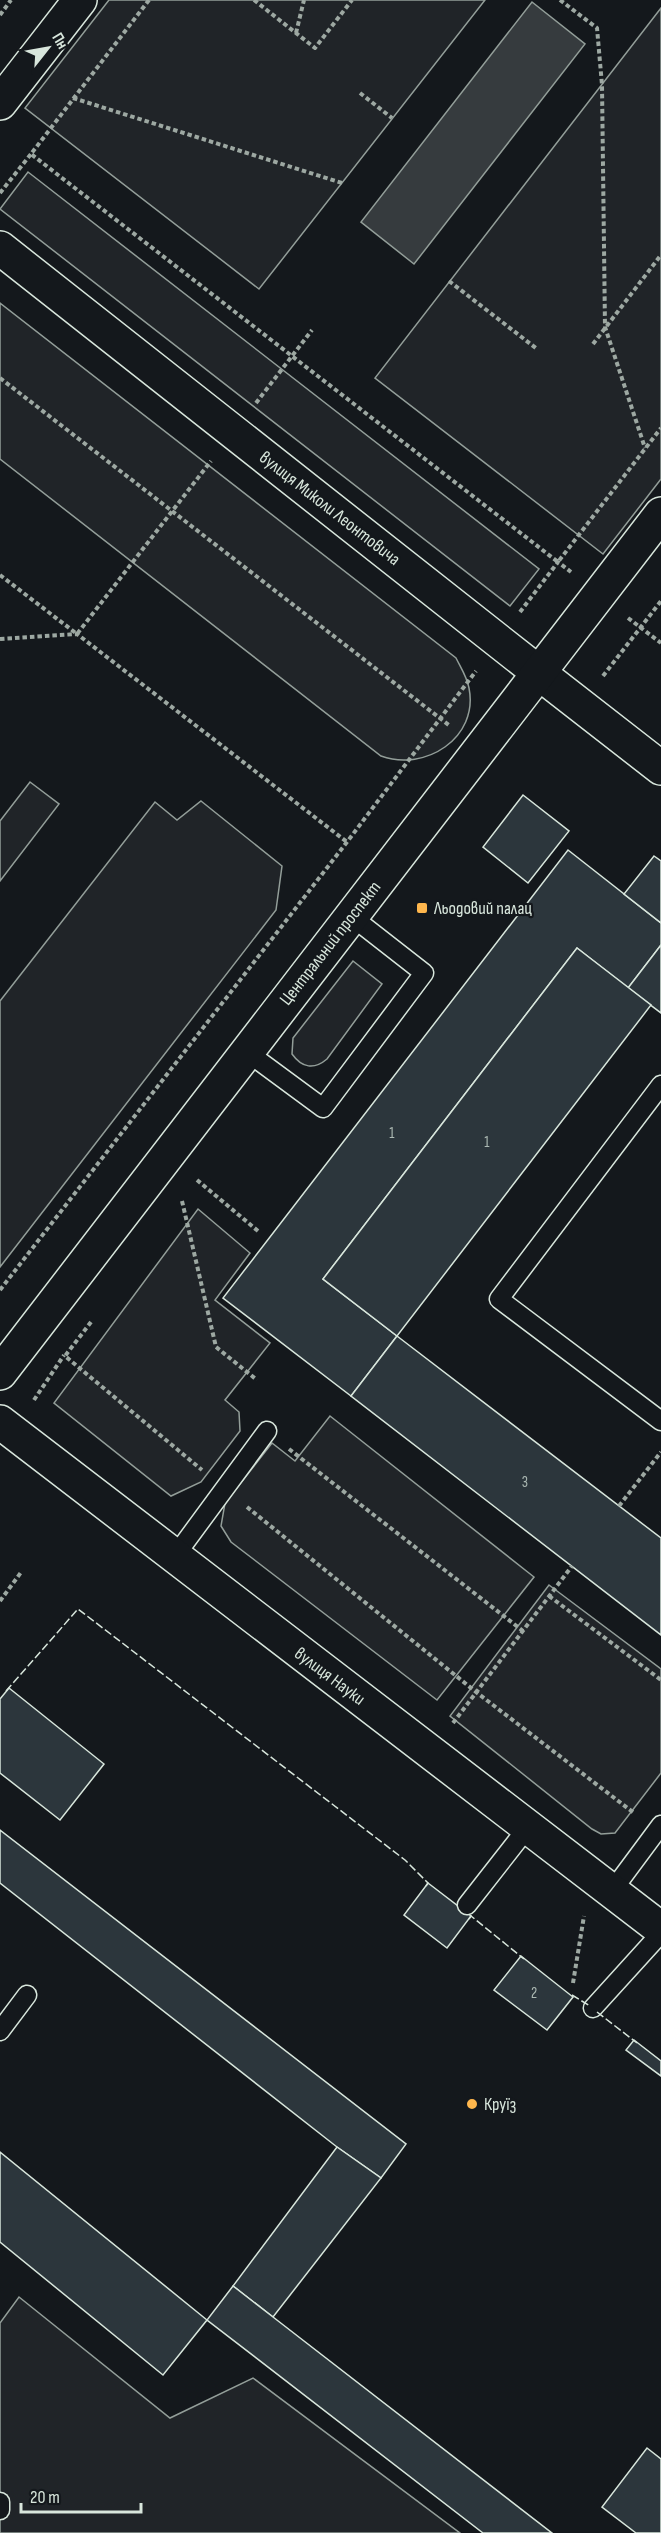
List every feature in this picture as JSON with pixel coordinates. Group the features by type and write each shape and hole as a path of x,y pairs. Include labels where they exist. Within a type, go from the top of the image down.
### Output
{"street":[{"path":"0,103 80,0"},
{"name":"вулиця Миколи Леонтовича","path":"0,248 661,768"},
{"name":"Центральний проспект","path":"0,1373 661,514"},
{"name":"вулиця Науки","path":"0,1422 661,1931"}],"lane":[{"path":"247,1052 323,1108 424,973 351,916"},
{"path":"661,1085 499,1299 661,1421"},
{"path":"175,1556 267,1431"},
{"path":"467,1905 528,1827"},
{"path":"601,1883 659,1828"},
{"path":"595,2006 661,1931"},
{"path":"0,2031 27,1995"},
{"path":"0,2502 0,2510"}],"path":[{"path":"0,15 11,0"},
{"path":"0,193 149,0"},
{"path":"254,0 315,48 352,0"},
{"path":"296,33 304,0"},
{"path":"560,0 597,28 602,85 605,327 645,449"},
{"path":"360,93 392,118"},
{"path":"74,98 342,183"},
{"path":"31,154 558,562"},
{"path":"593,344 661,255"},
{"path":"449,281 537,349"},
{"path":"0,639 77,634 312,330"},
{"path":"0,378 480,749"},
{"path":"0,1290 347,842 661,428"},
{"path":"0,574 347,842"},
{"path":"574,701 597,683 661,601"},
{"path":"192,1187 204,1171"},
{"path":"197,1180 258,1231"},
{"path":"175,1210 187,1194"},
{"path":"182,1201 216,1347 256,1380"},
{"path":"92,1319 65,1356 476,1692 659,1828"},
{"path":"267,1431 523,1631"},
{"path":"619,1506 661,1452"},
{"path":"430,1753 572,1566"},
{"path":"0,1601 22,1571"},
{"path":"549,1596 661,1680"},
{"path":"595,2006 573,1987 601,1883"}],"shaded area":[{"path":"109,0 485,0 259,289 25,108"},
{"path":"532,2 585,44 414,264 361,222"},
{"path":"661,8 661,479 603,554 375,378"},
{"path":"28,172 539,569 510,606 0,209"},
{"path":"0,303 456,658 468,684 470,706 466,722 457,736 445,747 431,755 398,760 381,756 0,459"},
{"path":"30,782 59,804 0,881 0,821"},
{"path":"201,801 282,866 276,910 0,1267 0,1001 155,802 177,820"},
{"path":"353,961 382,984 327,1059 317,1065 304,1065 292,1054 293,1038"},
{"path":"198,1209 250,1253 215,1300 270,1343 225,1400 239,1412 240,1431 201,1482 171,1496 54,1403"},
{"path":"330,1416 534,1577 437,1700 231,1542 221,1526 225,1503 272,1443 295,1461"},
{"path":"549,1585 661,1669 661,1773 615,1833 601,1834 592,1829 450,1716"},
{"path":"19,2297 170,2418 253,2378 460,2533 0,2533 0,2323"}],"building":[{"path":"523,795 569,831 528,883 483,847"},
{"path":"568,850 661,923 661,945 628,988 577,948 323,1279 397,1336 351,1396 223,1298"},
{"path":"654,856 661,861 661,923 624,894"},
{"path":"661,945 661,1013 628,988"},
{"path":"577,948 651,1005 397,1336 323,1279"},
{"path":"397,1336 661,1538 661,1635 351,1396"},
{"path":"9,1688 104,1764 60,1820 0,1773 0,1699"},
{"path":"0,1830 406,2144 381,2178 337,2147 0,1883"},
{"path":"428,1883 471,1916 447,1948 404,1915"},
{"path":"521,1956 573,1997 547,2030 494,1990"},
{"path":"634,2040 661,2061 661,2076 626,2050"},
{"path":"337,2147 381,2178 273,2317 233,2286"},
{"path":"0,2152 207,2320 163,2375 0,2242"},
{"path":"233,2286 552,2533 483,2533 207,2320"},
{"path":"647,2448 661,2459 661,2533 636,2533 602,2507"}],"fence":[{"path":"6,1691 78,1609 405,1860 428,1883 426,1886"},
{"path":"469,1919 471,1916 524,1959"},
{"path":"572,1995 590,2006"},
{"path":"597,2012 637,2043"}],"place":[{"name":"Льодовий палац","path":"422,908"},
{"name":"Круїз","path":"472,2104"}]}
